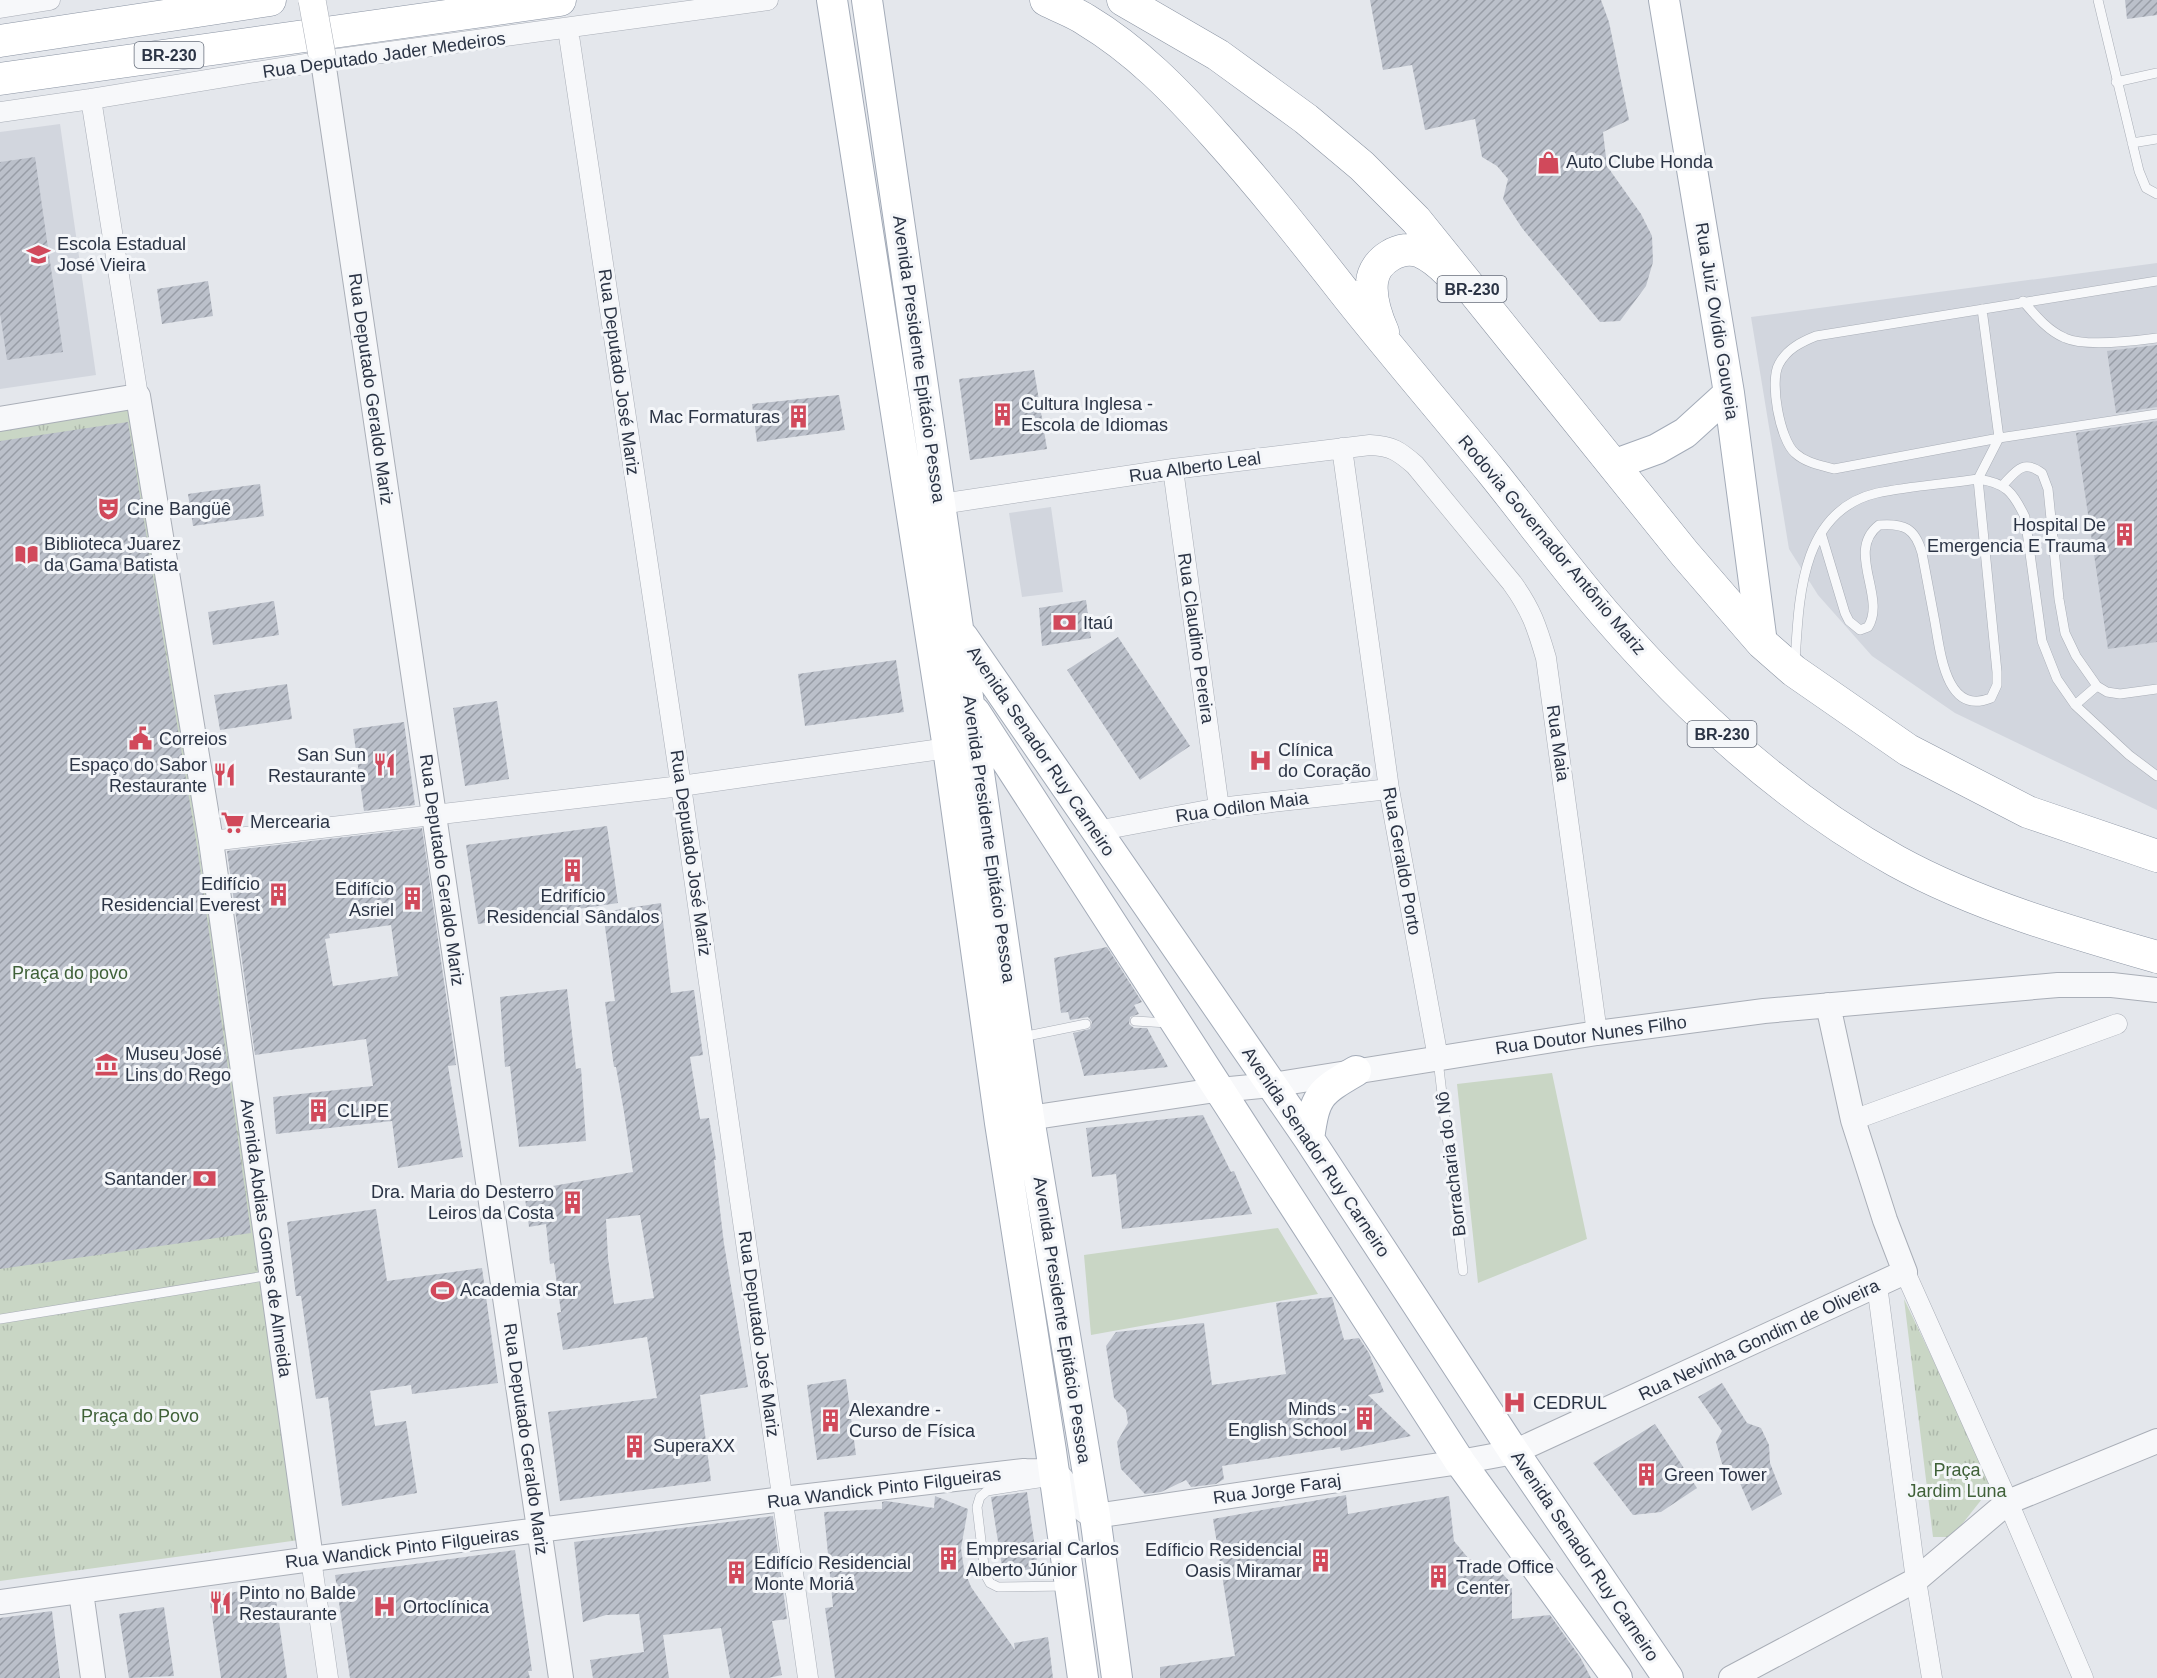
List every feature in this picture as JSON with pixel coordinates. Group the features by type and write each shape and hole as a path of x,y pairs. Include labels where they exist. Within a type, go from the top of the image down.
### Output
{"highway":[{"name":"BR-230","path":"0,41 270,0"},
{"name":"Rodovia Governador Antônio Mariz","path":"1046,0 1085,19 1130,50 1185,101 1256,180 1399,361 1605,614 1686,701 1754,764 1818,812 1897,861 1988,903 2091,938 2157,957"},
{"name":"BR-230","path":"1123,0 1218,55 1306,119 1362,165 1416,220 1685,554 1761,643 1794,670 1908,750 2028,812 2157,855"},
{"name":"BR-230","path":"0,79 564,14"},
{"path":"1399,361 1381,327 1374,309 1372,293 1372,280 1376,268 1393,254 1411,250 1437,261 1492,314"}],"main road":[{"path":"312,0 322,61"},
{"name":"Avenida Presidente Epitácio Pessoa","path":"832,0 948,748 1000,1123 1083,1678"},
{"name":"Avenida Presidente Epitácio Pessoa","path":"867,0 1017,1038 1095,1516 1117,1678"},
{"name":"Rua Juiz Ovídio Gouveia","path":"1664,0 1729,393 1761,643"},
{"path":"1613,465 1657,449 1685,433 1729,393"},
{"name":"Avenida Senador Ruy Carneiro","path":"958,629 1309,1139 1514,1452 1668,1678"},
{"path":"936,670 970,705"},
{"name":"Avenida Senador Ruy Carneiro","path":"970,705 1460,1462 1617,1678"},
{"path":"1309,1139 1317,1100 1330,1086 1356,1071"},
{"path":"1053,1468 1082,1447"}],"street":[{"path":"0,8 50,0"},
{"name":"Rua Deputado Jader Medeiros","path":"0,112 322,61 564,14 768,0"},
{"name":"Rua Deputado José Mariz","path":"564,14 681,786 808,1678"},
{"name":"Rua Deputado Geraldo Mariz","path":"322,61 561,1678"},
{"name":"Avenida Abdias Gomes de Almeida","path":"91,99 211,841 311,1559"},
{"path":"0,419 138,396"},
{"name":"Rua Alberto Leal","path":"940,504 1173,469 1370,445 1386,446 1400,452 1415,465 1433,488"},
{"name":"Rua Geraldo Porto","path":"1342,448 1389,789 1438,1058"},
{"name":"Rua Claudino Pereira","path":"1173,469 1219,808"},
{"name":"Rua Maia","path":"1433,488 1527,603 1540,636 1546,658 1597,1033"},
{"path":"211,841 681,786 948,748"},
{"name":"Rua Odilon Maia","path":"1096,831 1219,808 1389,789"},
{"name":"Rua Doutor Nunes Filho","path":"1029,1118 1272,1085 1597,1033 1764,1011 2058,985 2112,985 2157,990"},
{"path":"1828,1005 1853,1119 1885,1220 1905,1272 2008,1502 2083,1678"},
{"path":"1853,1119 2117,1024"},
{"name":"Rua Nevinha Gondim de Oliveira","path":"1460,1462 1514,1452 1905,1272"},
{"path":"1877,1285 1916,1580 1932,1678"},
{"path":"1731,1678 1916,1580 2008,1502 2157,1441"},
{"name":"Rua Jorge Faraj","path":"1095,1516 1460,1462"},
{"path":"1053,1468 1072,1498 1085,1512 1095,1516"},
{"name":"Rua Wandick Pinto Filgueiras","path":"0,1602 311,1559 783,1499 1053,1468"},
{"path":"311,1559 328,1678"},
{"path":"81,1592 93,1678"}],"lane":[{"path":"2098,0 2139,171 2146,188 2157,194"},
{"path":"2116,82 2157,73"},
{"path":"2132,143 2157,140"},
{"path":"2157,281 1816,336 1798,343 1778,366 1775,384 1781,426 1794,452 1811,463 1834,469 1999,438 2157,414"},
{"path":"2023,301 2042,323 2066,339 2127,343 2157,338"},
{"path":"1821,533 1845,613 1849,621 1860,630 1868,627 1873,614 1865,552 1866,538 1879,525 1901,526 1912,531 1918,538 1922,553 1942,663 1950,683 1959,695 1968,700 1979,702 1991,698 1995,692 1997,672 1978,479 1999,438 1982,309"},
{"path":"2003,485 2021,468 2030,466 2042,473 2048,489 2059,599 2065,633 2076,656 2097,686 2107,692 2120,694 2157,689"},
{"path":"1794,670 1801,588 1808,560 1821,533 1846,507 1860,499 1877,494 1978,479 2003,485 2017,500 2025,518 2042,641 2057,679 2075,705 2129,755 2157,776"},
{"path":"2075,705 2097,686"},
{"path":"1135,1021 1174,1023"},
{"path":"1017,1038 1086,1024"},
{"name":"Borracharia do Nô","path":"1438,1058 1463,1271"},
{"path":"0,1319 271,1275"},
{"path":"1053,1468 987,1491 980,1497 977,1507 985,1574 990,1583 998,1587 1070,1586"}],"shaded area":[{"name":"Escola Estadual José Vieira","path":"60,124 96,375 0,389 0,132"},
{"path":"2157,263 2157,810 1955,713 1872,656 1818,595 1789,549 1751,317"},
{"path":"1051,507 1063,592 1022,597 1009,513"}],"green space":[{"name":"Praça do Povo","path":"135,408 299,1540 0,1581 0,427"},
{"path":"1552,1073 1587,1239 1478,1283 1457,1084"},
{"path":"1278,1228 1318,1294 1091,1335 1084,1255"},
{"name":"Praça Jardim Luna","path":"1904,1299 1993,1485 1952,1537 1933,1537"}],"building":[{"name":"Auto Clube Honda","path":"1370,0 1601,0 1609,22 1629,120 1603,132 1607,166 1641,214 1652,236 1653,262 1646,286 1620,321 1600,322 1522,228 1503,199 1508,179 1497,166 1482,157 1475,119 1425,130 1412,65 1383,70"},
{"path":"2125,0 2157,0 2157,15 2127,19"},
{"path":"35,157 63,352 7,360 0,313 0,162"},
{"path":"208,281 213,316 162,324 157,289"},
{"path":"2157,345 2157,407 2116,413 2107,351"},
{"name":"Cultura Inglesa - Escola de Idiomas","path":"1034,370 1047,449 970,460 959,379"},
{"name":"Mac Formaturas","path":"839,395 845,430 757,442 752,404"},
{"name":"Hospital De Emergencia E Trauma","path":"2157,421 2157,642 2108,649 2076,433"},
{"name":"Praça do Povo","path":"128,422 198,853 251,1233 0,1269 0,441"},
{"path":"260,484 264,516 193,526 188,494"},
{"name":"Itaú","path":"1086,600 1091,638 1042,646 1039,608"},
{"path":"274,601 279,635 213,645 208,612"},
{"path":"1118,637 1190,746 1140,780 1067,670"},
{"path":"896,660 904,712 805,726 798,674"},
{"path":"287,684 292,719 220,730 214,695"},
{"path":"497,701 509,779 465,786 453,708"},
{"name":"San Sun Restaurante","path":"404,722 415,805 364,811 353,729"},
{"path":"607,826 618,903 478,924 466,845"},
{"path":"422,828 456,1065 448,1066 463,1157 398,1168 392,1121 276,1134 273,1097 373,1086 366,1039 255,1055 227,851","holes":["391,925 398,976 333,986 325,939 330,938 329,934"]},
{"path":"661,903 671,993 694,990 703,1055 690,1057 700,1119 709,1118 716,1160 714,1160 724,1244 748,1387 700,1395 711,1481 560,1501 548,1412 657,1398 647,1337 563,1350 557,1313 561,1312 554,1263 550,1264 546,1224 529,1227 524,1191 633,1172 605,1002 615,1001 603,912","holes":["640,1215 654,1298 614,1304 606,1219"]},
{"path":"1107,947 1142,1002 1134,1005 1139,1014 1130,1017 1129,1024 1134,1028 1147,1028 1168,1067 1084,1076 1073,1033 1090,1029 1092,1022 1088,1017 1070,1020 1068,1012 1061,1013 1054,958"},
{"path":"567,989 576,1069 581,1068 586,1141 519,1147 510,1066 505,1067 500,997"},
{"path":"1203,1115 1231,1172 1234,1171 1252,1214 1122,1229 1116,1174 1092,1177 1086,1128"},
{"path":"376,1209 387,1281 482,1268 498,1383 412,1394 411,1385 370,1391 375,1426 406,1421 417,1493 342,1506 328,1397 316,1399 301,1296 296,1296 287,1222"},
{"path":"1332,1297 1344,1340 1359,1338 1369,1353 1384,1392 1368,1395 1411,1436 1341,1451 1340,1447 1222,1466 1224,1479 1216,1484 1191,1487 1186,1480 1161,1492 1145,1494 1121,1469 1117,1442 1128,1423 1126,1410 1114,1398 1106,1346 1116,1332 1204,1323 1212,1385 1286,1374 1276,1303"},
{"name":"Alexandre - Curso de Física","path":"846,1379 856,1455 817,1460 807,1385"},
{"path":"1722,1383 1747,1423 1761,1428 1769,1445 1770,1463 1782,1494 1752,1511 1736,1474 1722,1464 1716,1442 1722,1431 1698,1397"},
{"name":"Green Tower","path":"1655,1424 1697,1488 1661,1512 1633,1515 1593,1463"},
{"path":"1027,1492 1038,1568 1003,1573 991,1497"},
{"path":"1346,1495 1348,1514 1449,1496 1454,1541 1469,1559 1499,1570 1512,1584 1512,1619 1550,1615 1580,1657 1591,1678 1160,1678 1160,1667 1235,1656 1213,1519"},
{"path":"935,1496 968,1509 961,1548 964,1569 971,1587 1015,1650 1014,1643 1048,1637 1053,1678 835,1678 825,1608 833,1607 824,1512 882,1509 882,1502 886,1501 934,1508"},
{"path":"773,1516 787,1619 772,1621 782,1675 768,1678 730,1678 721,1628 663,1635 669,1678 593,1678 590,1660 644,1652 639,1614 606,1615 583,1622 574,1542"},
{"path":"515,1550 532,1671 528,1671 530,1678 350,1678 335,1575"},
{"path":"274,1586 287,1678 221,1678 209,1596"},
{"path":"164,1607 174,1676 129,1678 119,1614"},
{"path":"52,1611 60,1678 0,1678 0,1618"}],"place":[{"name":"Auto Clube Honda","path":"1548,162"},
{"name":"Escola Estadual José Vieira","path":"39,254"},
{"name":"Cultura Inglesa - Escola de Idiomas","path":"1003,414"},
{"name":"Mac Formaturas","path":"798,417"},
{"name":"Cine Bangüê","path":"109,509"},
{"name":"Hospital De Emergencia E Trauma","path":"2124,535"},
{"name":"Biblioteca Juarez da Gama Batista","path":"26,554"},
{"name":"Itaú","path":"1065,623"},
{"name":"Correios","path":"141,739"},
{"name":"Clínica do Coração","path":"1260,760"},
{"name":"San Sun Restaurante","path":"384,765"},
{"name":"Espaço do Sabor Restaurante","path":"225,775"},
{"name":"Mercearia","path":"232,822"},
{"name":"Edrifício Residencial Sândalos","path":"573,870"},
{"name":"Edifício Residencial Everest","path":"278,894"},
{"name":"Edifício Asriel","path":"412,899"},
{"name":"Museu José Lins do Rego","path":"107,1064"},
{"name":"CLIPE","path":"319,1111"},
{"name":"Santander","path":"205,1179"},
{"name":"Dra. Maria do Desterro Leiros da Costa","path":"572,1202"},
{"name":"Academia Star","path":"442,1290"},
{"name":"CEDRUL","path":"1515,1403"},
{"name":"Minds - English School","path":"1365,1419"},
{"name":"Alexandre - Curso de Física","path":"831,1420"},
{"name":"SuperaXX","path":"635,1446"},
{"name":"Green Tower","path":"1646,1475"},
{"name":"Empresarial Carlos Alberto Júnior","path":"948,1559"},
{"name":"Edíficio Residencial Oasis Miramar","path":"1320,1560"},
{"name":"Edifício Residencial Monte Moriá","path":"736,1573"},
{"name":"Trade Office Center","path":"1438,1577"},
{"name":"Pinto no Balde Restaurante","path":"221,1603"},
{"name":"Ortoclínica","path":"385,1607"}],"park label":[{"name":"Praça do povo","path":"70,973"}]}
